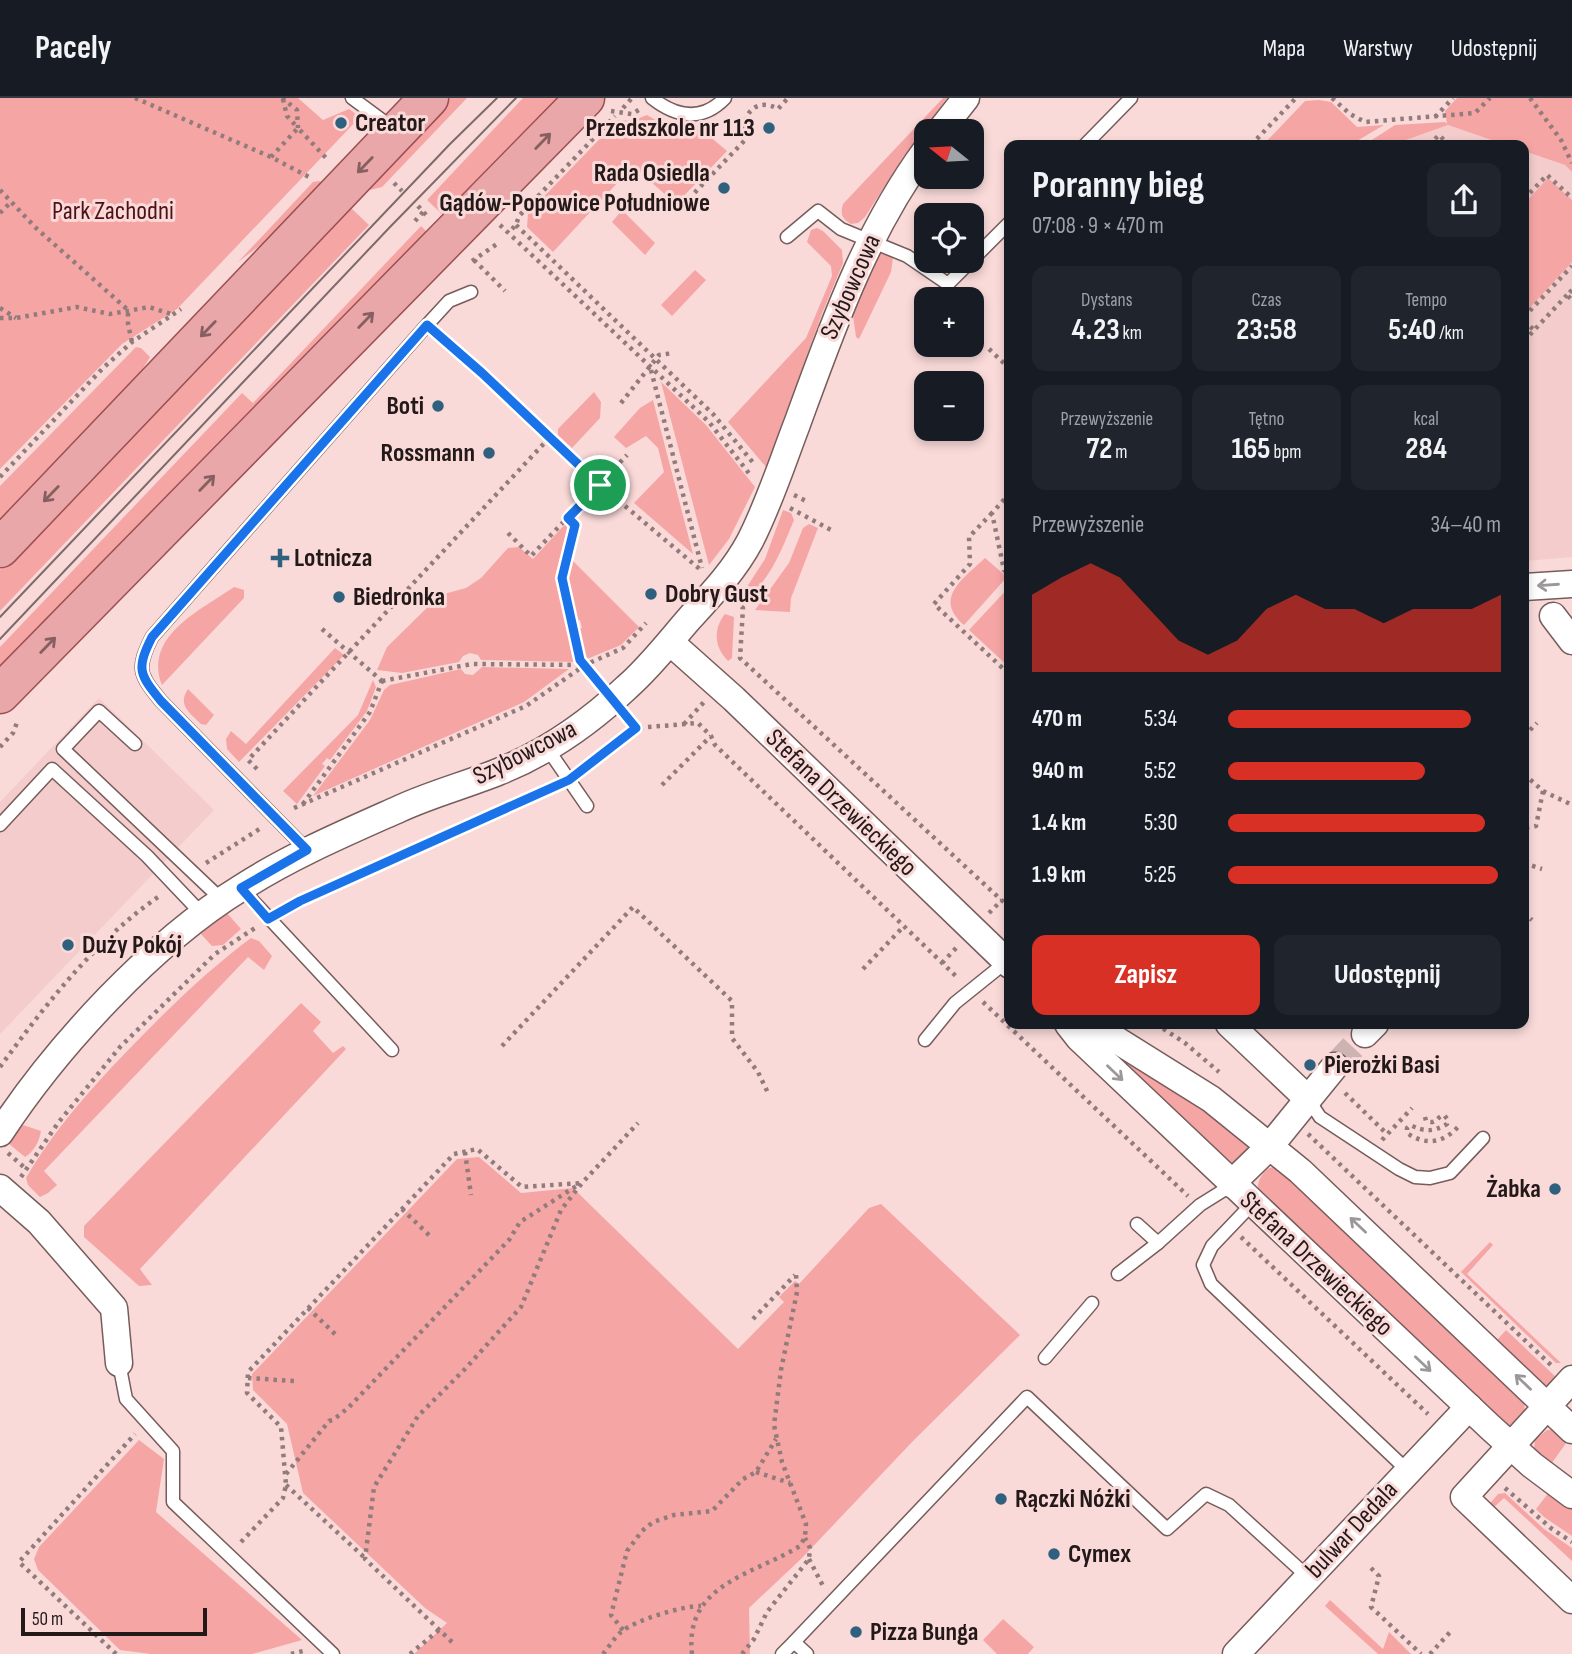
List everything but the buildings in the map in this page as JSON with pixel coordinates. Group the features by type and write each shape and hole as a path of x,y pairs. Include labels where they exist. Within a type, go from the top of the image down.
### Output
{"main road":[{"path":"0,548 429,98"},
{"path":"0,694 600,107"}],"street":[{"path":"949,119 966,98"},
{"name":"Szybowcowa","path":"2,1141 19,1104 76,1034 122,987 222,901 307,850 415,802 500,771 547,748 585,724 630,685 735,566 761,519 841,303 870,240 914,166"},
{"path":"1529,587 1572,584"},
{"path":"1553,616 1572,641"},
{"name":"Stefana Drzewieckiego","path":"670,642 734,699 1004,957"},
{"name":"Stefana Drzewieckiego","path":"1072,1029 1252,1204 1469,1407 1511,1446 1572,1495"},
{"path":"1099,1029 1211,1099 1307,1177 1572,1430"},
{"path":"1234,1029 1308,1099"},
{"path":"1231,1184 1270,1146 1331,1071"},
{"path":"5,1192 39,1222 114,1308 119,1363"},
{"path":"1572,1379 1464,1497 1572,1600"},
{"name":"bulwar Dedala","path":"1236,1654 1469,1407"}],"lane":[{"path":"352,98 397,132"},
{"path":"652,98 673,112 694,114 707,111 725,98"},
{"path":"1090,140 1131,98"},
{"path":"787,237 818,211 841,229 907,256 948,284 1004,228"},
{"path":"307,850 161,701 145,681 142,658 152,637 427,325 449,301 471,292"},
{"path":"135,744 100,710 63,749 222,901"},
{"path":"547,748 587,806"},
{"path":"0,825 52,769 147,856 222,901 268,919 392,1050"},
{"path":"925,1040 969,989 1004,965"},
{"path":"1308,1099 1320,1116 1415,1177 1430,1178 1450,1173 1483,1138"},
{"path":"1118,1274 1200,1205 1231,1184"},
{"path":"1252,1204 1212,1246 1203,1265 1211,1284 1408,1471"},
{"path":"1137,1224 1158,1243"},
{"path":"1045,1358 1092,1303"},
{"path":"119,1363 126,1399 173,1451 173,1502 333,1654"},
{"path":"782,1654 1027,1397 1167,1529 1206,1493 1229,1505 1308,1577"},
{"path":"794,1642 807,1654"}],"path":[{"path":"135,98 271,157 309,177"},
{"path":"271,157 298,128 297,110 282,98"},
{"path":"282,98 287,116 327,159"},
{"path":"623,108 632,98"},
{"path":"677,211 747,138 743,130 748,112 763,103 778,108 788,98"},
{"path":"1256,140 1296,98"},
{"path":"1332,98 1350,114 1365,122 1475,113 1490,98"},
{"path":"1434,118 1453,98"},
{"path":"1530,98 1561,140 1572,163"},
{"path":"600,107 519,216 514,227 713,414 755,466"},
{"path":"321,165 336,149"},
{"path":"300,187 315,171"},
{"path":"1529,194 1547,175 1572,198"},
{"path":"394,183 402,191"},
{"path":"0,190 36,228 128,310 132,342"},
{"path":"0,212 11,202"},
{"path":"415,221 423,212"},
{"path":"497,222 709,422 759,486"},
{"path":"473,259 506,291"},
{"path":"563,271 568,266"},
{"path":"1529,313 1572,266"},
{"path":"1529,336 1570,297 1572,290"},
{"path":"0,477 103,368 132,342 185,306"},
{"path":"0,318 16,318 77,307 110,314 149,307 174,315"},
{"path":"0,308 16,318"},
{"path":"1529,324 1534,330"},
{"path":"427,325 600,485 704,573 651,368"},
{"path":"635,333 636,341"},
{"path":"989,349 1004,363"},
{"path":"621,404 659,355 674,353"},
{"path":"264,777 248,760 550,437"},
{"path":"508,533 531,556 627,455"},
{"path":"1004,500 969,537 970,565 934,604 1004,669"},
{"path":"992,513 1004,570"},
{"path":"802,515 831,530"},
{"path":"568,518 575,525 562,578 580,660 636,728"},
{"path":"718,586 743,608 740,658 1004,902"},
{"path":"197,869 302,804 526,706 585,665 623,648 646,623"},
{"path":"323,629 382,681"},
{"path":"382,681 471,664 585,665"},
{"path":"302,804 370,712 382,681"},
{"path":"5,1192 26,1169 82,1090 120,1047 215,954 268,919 312,895 569,780 636,728 698,723 711,736 715,745 1004,1022"},
{"path":"1529,731 1536,723"},
{"path":"662,785 711,736"},
{"path":"1529,778 1543,791 1570,804"},
{"path":"1529,827 1536,826 1543,791"},
{"path":"287,801 294,808"},
{"path":"1529,865 1542,869"},
{"path":"0,1067 56,992 132,917 167,890"},
{"path":"502,1046 632,906 732,1001 733,1038 758,1072 768,1093"},
{"path":"863,969 904,926"},
{"path":"942,963 963,941"},
{"path":"1012,1029 1200,1205"},
{"path":"1331,1071 1387,1134"},
{"path":"1389,1146 1381,1140 1412,1108"},
{"path":"1425,1116 1426,1121 1436,1122 1444,1115 1448,1120 1447,1124 1433,1131 1410,1125 1406,1128 1408,1133 1419,1140 1434,1142 1458,1127 1462,1130 1449,1145"},
{"path":"365,1559 374,1487 418,1416 521,1307 561,1210 582,1183 638,1123"},
{"path":"2,1141 26,1169"},
{"path":"228,1556 283,1498 286,1485 281,1427 247,1393 248,1372 454,1154 477,1149 522,1186 582,1183"},
{"path":"465,1152 471,1195"},
{"path":"285,1475 328,1421 348,1408 465,1287 509,1240 520,1222 582,1183"},
{"path":"402,1209 430,1236"},
{"path":"1231,1227 1403,1388 1446,1432"},
{"path":"692,1654 691,1631 701,1606 724,1585 800,1546 805,1536 806,1524 774,1426 797,1292 796,1275 752,1319"},
{"path":"308,1308 336,1335"},
{"path":"248,1378 294,1381"},
{"path":"116,1654 19,1562 147,1421"},
{"path":"623,1630 611,1615 627,1551 642,1531 653,1522 674,1515 712,1511 743,1479 756,1472 776,1438"},
{"path":"756,1472 791,1484"},
{"path":"1487,1472 1544,1522 1572,1542"},
{"path":"286,1485 452,1643"},
{"path":"805,1536 810,1548 809,1559 825,1591 834,1600"},
{"path":"742,1654 758,1632 767,1612 809,1559"},
{"path":"1371,1568 1379,1576 1371,1607 1421,1654"},
{"path":"603,1654 623,1630 667,1611 701,1606"},
{"path":"410,1654 439,1630"},
{"path":"1430,1654 1451,1630"},
{"path":"291,1654 303,1651 306,1654"}],"shaded area":[{"path":"1448,125 1492,140 1406,140"},
{"path":"1529,153 1565,165 1572,172 1572,557 1529,561"},
{"path":"99,698 214,810 0,1034 0,802"}],"green space":[{"name":"Park Zachodni","path":"0,98 298,98 323,120 349,109 360,117 177,309 122,344 0,469"},
{"path":"450,98 467,98 382,187 370,190 366,186"},
{"path":"523,98 563,98 446,218 427,200"},
{"path":"943,98 947,98 932,119 923,119"},
{"path":"1457,98 1572,98 1572,172 1565,165 1529,153 1529,140 1492,140 1448,125 1406,140 1372,140 1395,125 1447,124 1445,111"},
{"path":"1305,101 1331,102 1357,127 1384,125 1358,140 1268,140"},
{"path":"647,115 667,127 695,124 727,151 676,204 633,166 553,252 527,227 528,213 618,120 632,121"},
{"path":"914,129 914,143 865,217 858,223 851,224 842,216 843,204"},
{"path":"1548,178 1572,200 1572,262 1529,309 1529,199"},
{"path":"313,182 325,184 290,223 238,262"},
{"path":"346,207 350,207 369,225 0,611 0,570"},
{"path":"622,210 655,243 645,255 612,222"},
{"path":"421,226 429,234 0,670 0,647 242,393 253,403"},
{"path":"817,228 842,250 843,263 766,467 728,422 806,338 832,276 831,266 807,242 811,230"},
{"path":"880,253 893,258 891,272 859,339 856,337 853,315"},
{"path":"695,270 706,280 672,316 661,305"},
{"path":"136,347 150,357 136,380 0,525 0,486"},
{"path":"661,382 706,425 755,487 729,539 709,565"},
{"path":"594,392 601,402 600,418 572,448 558,435 558,429"},
{"path":"653,400 693,554 634,503 664,472 658,448 646,436 626,448 614,437 640,408"},
{"path":"783,510 791,513 794,520 770,572 747,597 743,593 765,559"},
{"path":"567,522 570,525 559,568 559,582 576,662 481,660 478,655 470,653 463,656 459,662 402,673 377,670 387,647 440,595 466,588 481,578 508,548 519,547 533,559"},
{"path":"809,524 818,528 791,598 790,612 755,610 789,563 803,528"},
{"path":"570,558 639,627 621,645 587,659 577,629 582,628 580,620 576,621 566,578"},
{"path":"985,558 1004,574 1004,580 964,625 951,606 951,597 961,581"},
{"path":"234,587 244,590 244,598 162,685 158,668 161,652 168,639 178,626"},
{"path":"1004,592 1004,662 969,630"},
{"path":"725,614 734,617 732,658 728,661 720,650 717,638 718,626"},
{"path":"335,648 344,655 239,762 227,749 226,739 231,731 246,744"},
{"path":"482,667 569,669 524,702 313,796 370,720 384,690 390,685 461,669 465,674 473,675"},
{"path":"373,680 376,687 367,711 330,760 327,758 322,764 325,766 297,804 283,791 358,715"},
{"path":"188,689 214,715 206,725 201,724 184,704"},
{"path":"226,912 241,929 223,945 212,946 200,933"},
{"path":"251,938 259,941 272,956 264,970 248,957 44,1171 57,1185 40,1197 28,1185 26,1178 49,1142 76,1108 119,1059 176,1002"},
{"path":"301,1003 321,1022 313,1031 333,1053 343,1046 346,1049 140,1269 152,1285 139,1286 84,1237 84,1226"},
{"path":"1106,1049 1184,1091 1248,1145 1247,1150 1235,1163 1224,1161"},
{"path":"20,1124 41,1131 36,1146 25,1157 8,1143"},
{"path":"479,1157 521,1193 573,1188 738,1349 784,1302 779,1297 795,1281 799,1284 869,1208 881,1204 1020,1335 913,1441 802,1558 749,1608 750,1654 414,1654 447,1623 425,1608 303,1493 287,1424 253,1390 252,1374 457,1159"},
{"path":"1276,1167 1524,1399 1525,1413 1514,1424 1506,1426 1259,1196 1258,1184 1261,1177 1269,1168"},
{"path":"1490,1242 1493,1245 1467,1274 1561,1363 1556,1363 1461,1272"},
{"path":"1506,1330 1558,1379 1553,1385 1544,1386 1510,1358 1497,1340"},
{"path":"1547,1430 1556,1430 1569,1439 1549,1467 1534,1449 1535,1440"},
{"path":"139,1440 164,1459 156,1512 302,1640 252,1654 151,1654 120,1650 38,1570 34,1559 39,1547"},
{"path":"1550,1491 1572,1508 1572,1536 1536,1509"},
{"path":"1505,1493 1544,1529 1572,1548 1572,1561 1504,1498 1491,1510 1488,1506 1498,1494"},
{"path":"1330,1600 1383,1649 1389,1632 1411,1654 1378,1654 1325,1606"},
{"path":"1003,1619 1034,1647 1028,1654 997,1654 983,1640"}],"tunnel":[{"path":"1335,1066 1365,1034"}],"tram line":[{"path":"0,617 450,144 497,98"},
{"path":"0,639 390,227 516,98"}],"place":[{"name":"Creator","path":"341,123"},
{"name":"Przedszkole nr 113","path":"769,128"},
{"name":"Rada Osiedla Gądów-Popowice Południowe","path":"724,188"},
{"name":"Boti","path":"438,406"},
{"name":"Rossmann","path":"489,453"},
{"name":"Lotnicza","path":"280,558"},
{"name":"Dobry Gust","path":"651,594"},
{"name":"Biedronka","path":"339,597"},
{"name":"Duży Pokój","path":"68,945"},
{"name":"Pierożki Basi","path":"1310,1065"},
{"name":"Żabka","path":"1555,1189"},
{"name":"Rączki Nóżki","path":"1001,1499"},
{"name":"Cymex","path":"1054,1554"},
{"name":"Pizza Bunga","path":"856,1632"}],"route":[{"path":"427,325 482,373 600,485 568,518 575,525 562,578 580,660 636,728 569,780 421,845 300,901 268,919 241,888 307,850 207,749 145,681 142,658 152,637 427,325"}]}
